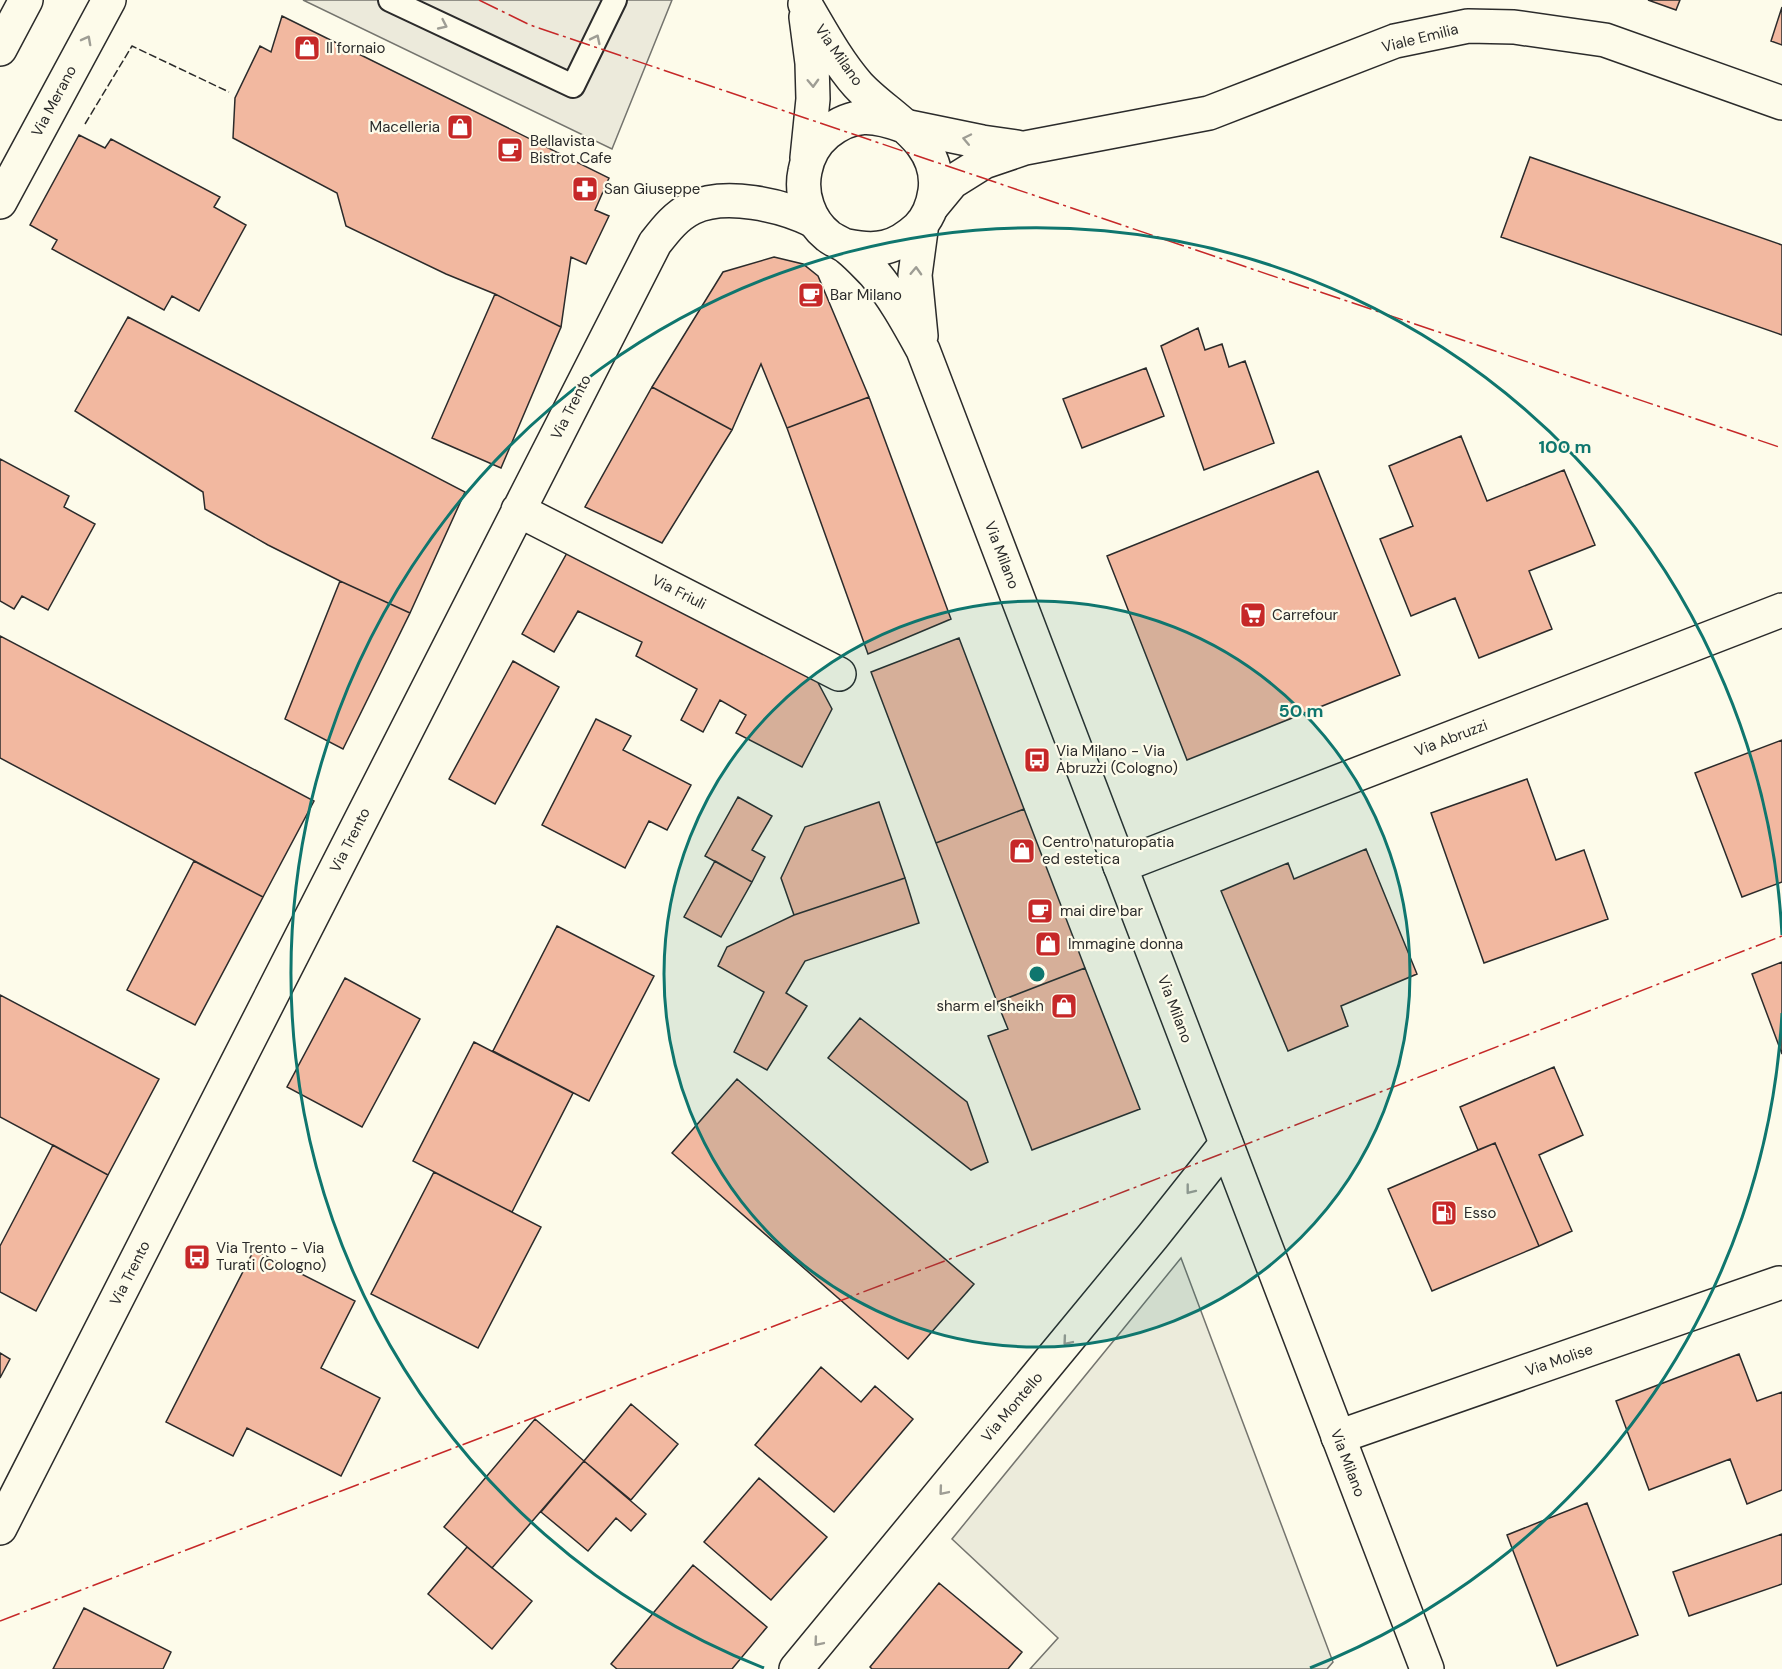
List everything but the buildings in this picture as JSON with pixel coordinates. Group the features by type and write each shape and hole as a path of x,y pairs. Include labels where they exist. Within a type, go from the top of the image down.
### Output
{"street":[{"path":"0,49 26,0"},
{"name":"Via Merano","path":"0,202 109,0"},
{"name":"Via Milano","path":"804,2 834,52 858,85 921,141 933,162 936,184 915,276 923,350"},
{"name":"Via Milano","path":"804,2 812,63 813,99 803,180 805,201 814,221 828,236 847,246 868,250 888,247 907,238 928,214"},
{"name":"Viale Emilia","path":"928,214 952,182 984,162 1025,148 1209,113 1395,41 1468,26 1514,27 1605,40 1782,103"},
{"name":"Via Milano","path":"807,158 820,139 838,124 860,117 882,118 904,126"},
{"name":"Viale Emilia","path":"904,126 1025,148"},
{"name":"Via Trento","path":"742,202 765,195 787,182 807,158"},
{"name":"Via Trento","path":"0,1528 655,243 670,223 693,208 716,201 779,207 814,221"},
{"name":"Via Milano","path":"847,246 873,272 900,308 923,350 1427,1669"},
{"name":"Via Friuli","path":"518,510 839,674"},
{"name":"Via Abruzzi","path":"1120,866 1782,610"},
{"name":"Via Montello","path":"796,1669 1153,1236 1226,1144"},
{"name":"Via Molise","path":"1338,1437 1779,1283"}],"lane":[{"path":"390,0 573,86 615,0"}],"shaded area":[{"path":"303,0 672,0 612,149"},
{"path":"1181,1258 1333,1662 1327,1669 1030,1669 1058,1638 952,1539"}],"fence":[{"path":"85,124 132,46 229,92"}],"power":[{"path":"479,0 530,25 1782,448"},
{"path":"0,1621 997,1241 1782,936"}],"place":[{"name":"Il fornaio","path":"307,48"},
{"name":"Macelleria","path":"460,127"},
{"name":"Bellavista Bistrot Cafe","path":"510,150"},
{"name":"San Giuseppe","path":"585,189"},
{"name":"Bar Milano","path":"811,295"},
{"name":"Carrefour","path":"1253,615"},
{"name":"Via Milano - Via Abruzzi (Cologno)","path":"1037,760"},
{"name":"Centro naturopatia ed estetica","path":"1022,851"},
{"name":"mai dire bar","path":"1040,911"},
{"name":"Immagine donna","path":"1048,944"},
{"name":"sharm el sheikh","path":"1064,1006"},
{"name":"Esso","path":"1444,1213"},
{"name":"Via Trento - Via Turati (Cologno)","path":"197,1257"}]}
